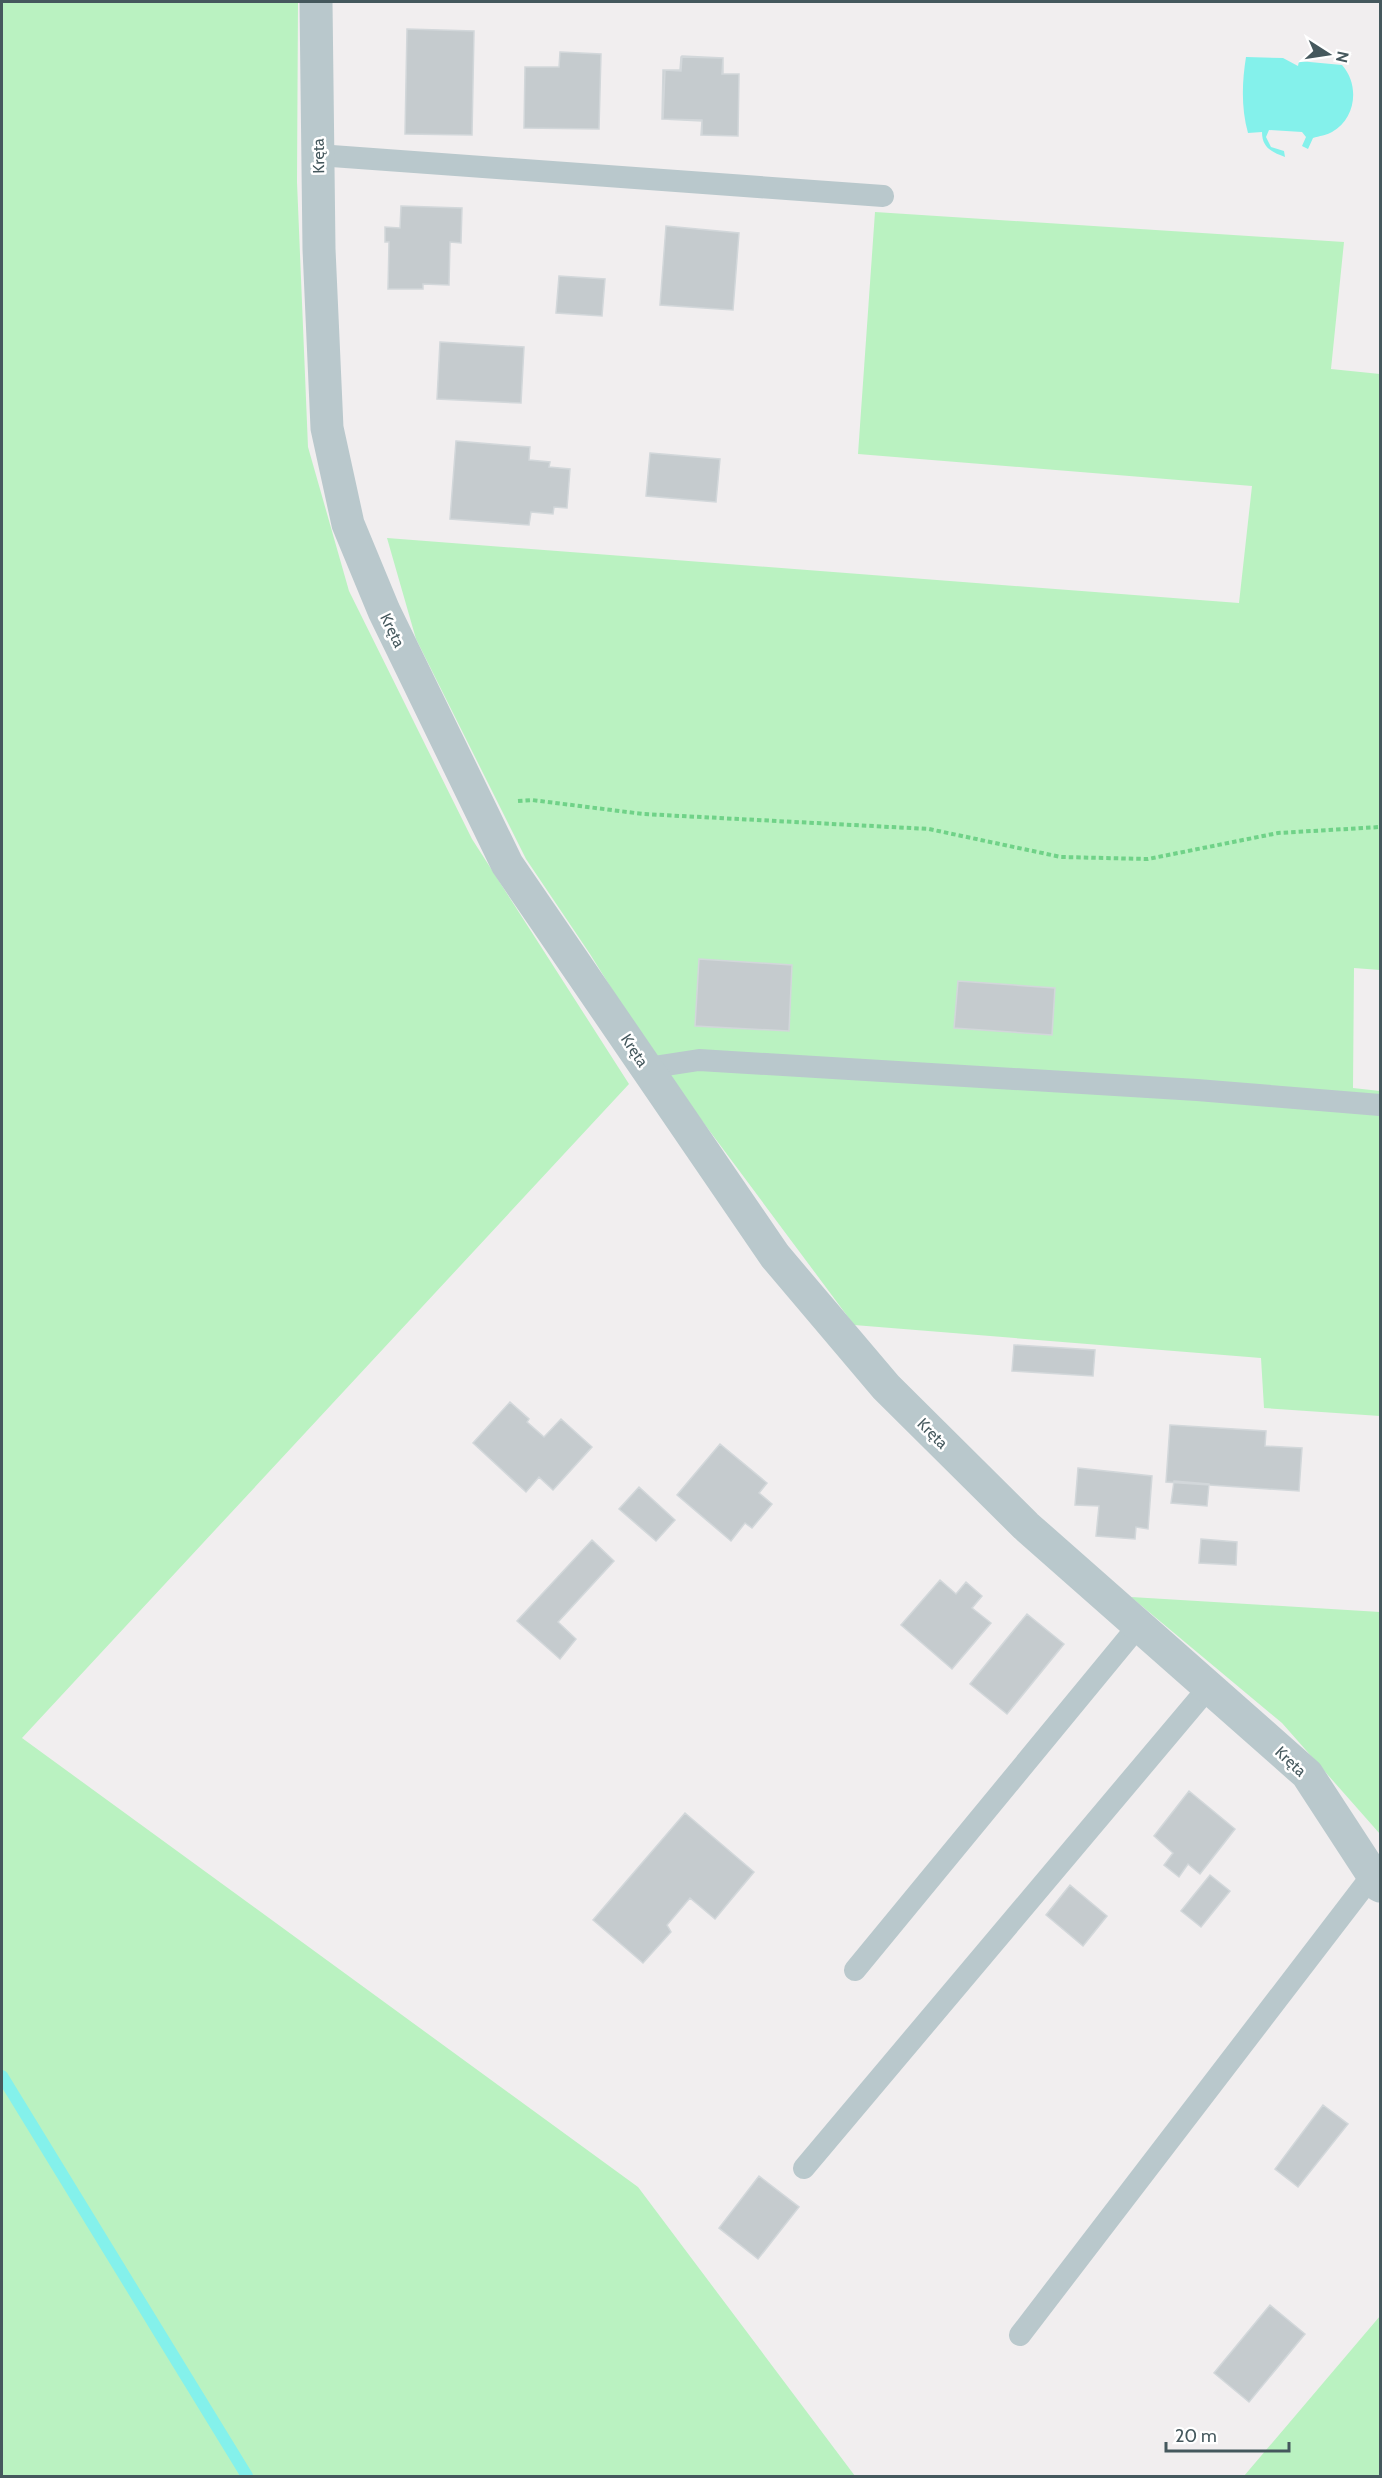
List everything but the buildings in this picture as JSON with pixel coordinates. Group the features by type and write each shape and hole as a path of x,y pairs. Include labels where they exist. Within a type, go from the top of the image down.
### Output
{"street":[{"name":"Kręta","path":"316,2 319,249 327,428 348,524 384,611 507,864 775,1256 886,1387 1026,1526 1307,1774 1377,1880"}],"lane":[{"path":"318,155 883,196"},
{"path":"647,1068 699,1060 1197,1090 1380,1105"},
{"path":"855,1970 1139,1625"},
{"path":"804,2168 1209,1687"},
{"path":"1020,2335 1377,1880"}],"path":[{"path":"478,805 532,800 643,814 929,828 1060,857 1148,859 1278,833 1380,827"}],"green space":[{"path":"2,2 298,2 297,182 308,447 349,591 472,839 629,1084 22,1738 638,2187 855,2476 2,2476"},
{"path":"875,212 1344,242 1331,369 1380,374 1380,970 1354,968 1353,1088 1380,1091 1380,1416 1264,1408 1261,1358 854,1325 653,1055 590,954 526,859 416,639 387,538 1239,603 1252,486 858,454"},
{"path":"1131,1597 1380,1612 1380,1834 1282,1723"},
{"path":"1380,2316 1380,2476 1244,2476"}],"water":[{"path":"1246,57 1283,58 1298,66 1299,61 1342,65 1348,73 1353,92 1353,101 1346,119 1332,132 1313,138 1308,149 1302,146 1306,137 1302,132 1269,130 1266,137 1271,147 1284,151 1285,157 1272,151 1266,146 1262,132 1248,133 1243,95"}],"waterway":[{"path":"2,2076 247,2476"}]}
